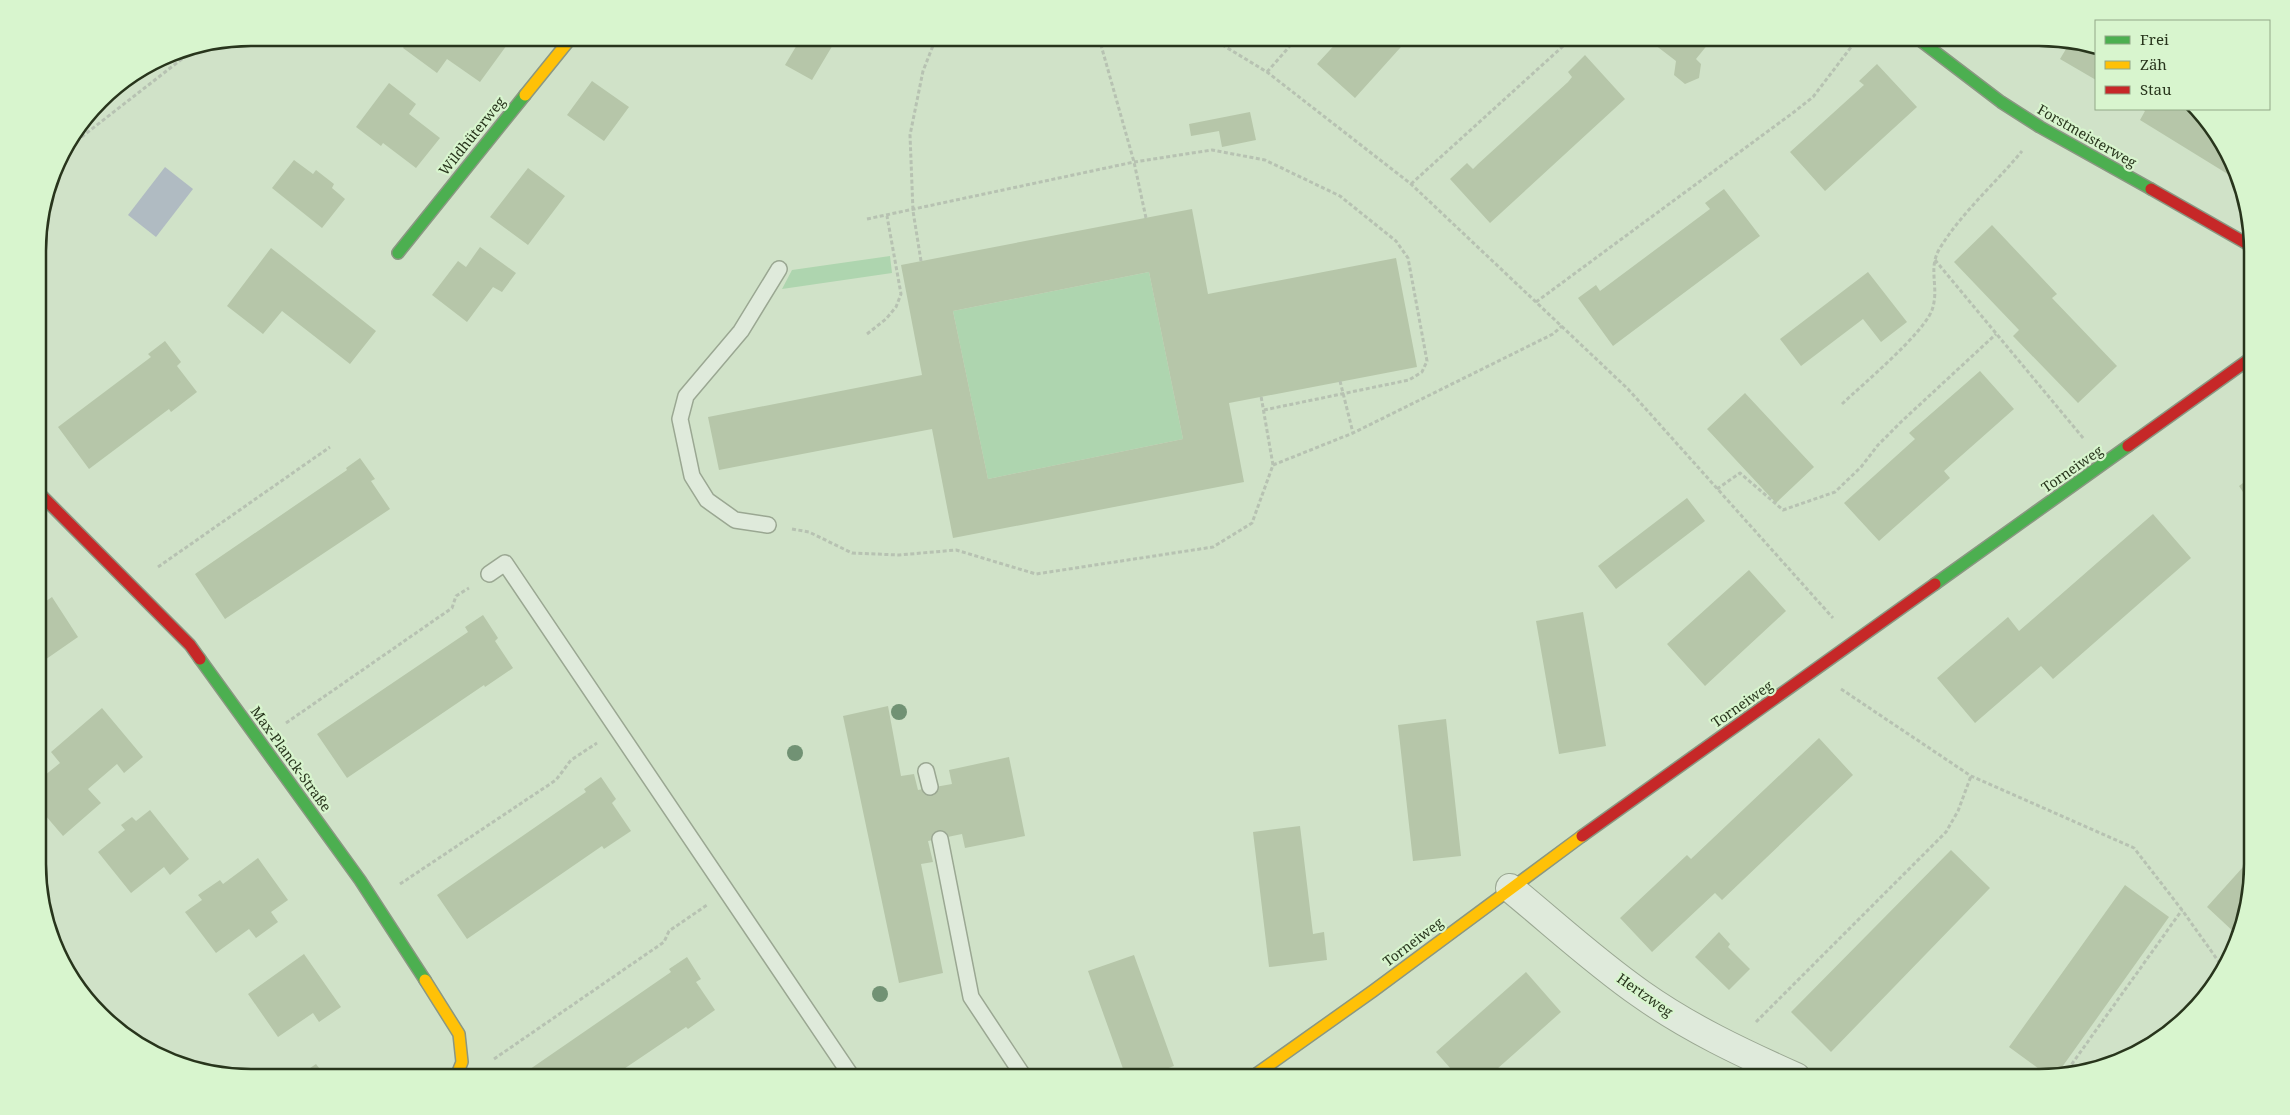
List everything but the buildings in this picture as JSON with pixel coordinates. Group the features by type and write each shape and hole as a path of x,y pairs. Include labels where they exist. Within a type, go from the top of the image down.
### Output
{"street":[{"name":"Wildhüterweg","path":"398,253 564,46"},
{"name":"Forstmeisterweg","path":"1928,46 2001,102 2040,127 2243,242"},
{"name":"Torneiweg","path":"1263,1069 1373,991 1510,888 1850,644 2109,462 2244,363"},
{"name":"Max-Planck-Straße","path":"46,501 190,645 373,902 459,1034 462,1062 459,1069"},
{"name":"Hertzweg","path":"1510,888 1640,993 1681,1020 1730,1048 1778,1069"}],"lane":[{"path":"768,525 735,520 707,500 692,476 680,419 686,396 741,331 779,269"},
{"path":"489,574 505,563 847,1069"},
{"path":"926,771 930,787"},
{"path":"940,839 971,997 1019,1069"}],"path":[{"path":"921,261 913,210 910,135 923,71 933,46"},
{"path":"1101,46 1134,162 1146,218"},
{"path":"1224,46 1267,72 1411,184 1628,389 1830,613 1850,644"},
{"path":"1267,72 1290,46"},
{"path":"1411,184 1563,46"},
{"path":"1536,302 1794,112 1813,96 1852,46"},
{"path":"81,138 184,57"},
{"path":"1842,404 1925,324 1936,293 1932,267 1939,249 1958,223 2020,153 2040,127"},
{"path":"867,220 1134,162 1212,150 1265,160 1340,196 1396,241 1408,258 1427,361 1422,372 1409,380 1264,410"},
{"path":"867,334 886,319 896,307 901,294 887,216"},
{"path":"1935,260 2079,434 2109,462"},
{"path":"1273,465 1353,433 1553,334 1562,326"},
{"path":"1717,489 1740,473 1783,510 1835,492 1861,467 1878,445 1902,421 1996,334"},
{"path":"1340,381 1353,433"},
{"path":"768,525 809,532 852,553 899,555 956,550 1036,574 1213,547 1252,523 1273,465 1261,396"},
{"path":"131,586 330,448"},
{"path":"259,741 452,608 456,596 489,574"},
{"path":"1814,671 1972,776 2134,848 2219,962"},
{"path":"373,902 556,780 571,760 616,730"},
{"path":"1730,1048 1946,832 1958,811 1972,776"},
{"path":"490,1062 664,942 669,931 726,892"},
{"path":"2070,1066 2182,910"}],"green space":[{"path":"890,256 892,273 782,289 792,270"},
{"path":"1149,272 1183,439 988,479 953,311"}],"shaded area":[{"path":"165,167 193,189 156,237 128,215"}],"traffic: fast":[{"path":"1928,46 2001,102 2040,127 2151,189"},
{"path":"398,253 525,95"},
{"path":"1935,584 2128,446"},
{"path":"200,659 360,880 425,980"}],"traffic: slow":[{"path":"525,95 565,46"},
{"path":"1263,1069 1373,991 1582,836"},
{"path":"425,980 459,1034 462,1062 459,1069"}],"traffic: jam":[{"path":"2151,189 2243,242"},
{"path":"2128,446 2244,363"},
{"path":"46,500 190,645 200,659"},
{"path":"1582,836 1935,584"}]}
